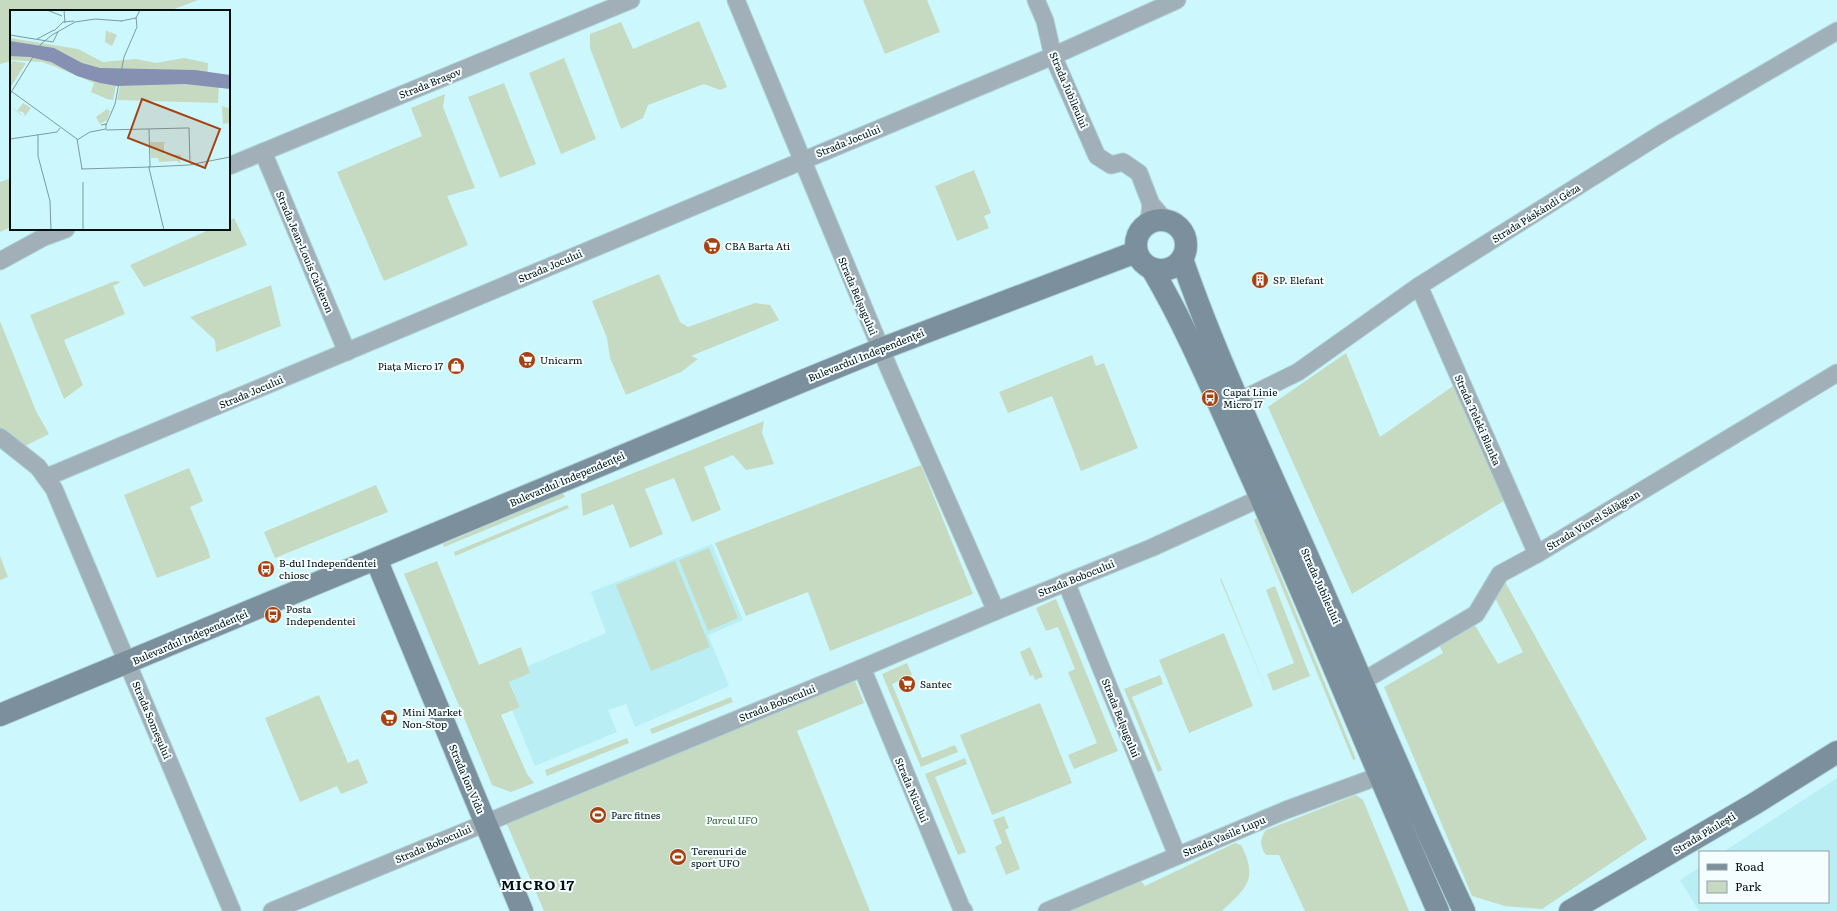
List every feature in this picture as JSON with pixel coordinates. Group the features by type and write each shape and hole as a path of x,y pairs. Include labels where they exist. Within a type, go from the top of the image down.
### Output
{"street":[{"name":"Strada Brașov","path":"230,166 631,0"},
{"name":"Strada Belșugului","path":"736,0 880,349 996,610"},
{"name":"Strada Jubileului","path":"1036,0 1045,21 1053,56 1097,156 1111,165 1124,162 1139,173 1155,216"},
{"name":"Strada Jocului","path":"47,477 1053,56 1177,0"},
{"name":"Strada Páskándi Géza","path":"1239,401 1298,372 1419,286 1664,132 1837,31"},
{"name":"Strada Jean-Louis Calderon","path":"264,152 347,352"},
{"path":"1155,216 1180,228 1184,235 1186,243 1182,259 1169,269 1152,269 1140,259 1136,252 1138,235 1142,228 1155,216"},
{"path":"0,261 44,237 63,230"},
{"name":"Bulevardul Independenței","path":"0,715 880,349 1136,252"},
{"name":"Strada Jubileului","path":"1182,259 1194,295 1239,401 1271,498 1379,776 1438,911"},
{"name":"Strada Jubileului","path":"1152,269 1172,303 1363,682 1405,780 1465,907"},
{"name":"Strada Teleki Blanka","path":"1419,286 1537,554"},
{"name":"Strada Viorel Sălăgean","path":"1363,682 1476,614 1500,574 1537,554 1837,373"},
{"name":"Strada Someșului","path":"0,437 38,467 47,477 54,489 232,911"},
{"name":"Strada Bobocului","path":"272,911 862,668 996,610 1271,498"},
{"name":"Strada Ion Vidu","path":"376,559 522,911"},
{"name":"Strada Belșugului","path":"1066,582 1177,855"},
{"name":"Strada Nicului","path":"862,668 961,907 964,911"},
{"name":"Strada Păulești","path":"1570,911 1754,804 1837,752"},
{"name":"Strada Vasile Lupu","path":"1047,911 1286,810 1379,776 1405,780"}],"shaded area":[{"path":"712,544 743,620 708,635 729,686 635,727 626,704 608,710 617,732 535,766 512,710 520,707 507,675 606,633 591,592"},
{"path":"1837,778 1837,911 1699,911 1680,880 1699,868 1699,903 1829,903 1829,851 1725,851"}],"green space":[{"path":"0,0 198,0 172,10 10,10 10,61 0,64"},
{"path":"863,0 927,0 940,32 885,54"},
{"path":"699,21 727,87 720,90 704,84 648,105 643,118 621,129 590,48 590,34 621,22 633,49"},
{"path":"564,58 596,139 561,154 529,73"},
{"path":"504,83 536,164 500,178 468,97"},
{"path":"445,94 443,107 475,188 447,196 468,245 384,281 337,172 422,136 411,108"},
{"path":"974,170 991,213 984,216 989,228 957,241 935,186"},
{"path":"10,178 10,227 0,232 0,182"},
{"path":"234,218 247,245 144,287 130,265 209,230 230,230 230,220"},
{"path":"659,274 680,322 688,327 755,303 770,305 779,320 691,356 698,359 681,372 626,395 610,358 607,338 592,301"},
{"path":"115,281 121,282 113,286 125,314 64,340 83,385 64,399 30,315"},
{"path":"271,285 281,326 216,352 215,340 190,317"},
{"path":"0,321 36,411 49,434 23,447 0,429"},
{"path":"1346,353 1380,437 1456,384 1507,499 1352,594 1268,407"},
{"path":"1092,355 1096,366 1104,363 1138,448 1081,471 1052,396 1008,413 999,392"},
{"path":"764,421 762,433 774,464 746,470 733,455 704,467 721,510 692,522 674,478 645,489 663,534 630,548 613,504 583,516 581,494"},
{"path":"921,465 973,594 830,651 808,592 746,616 715,543"},
{"path":"189,468 203,501 190,507 208,549 210,558 157,578 124,495"},
{"path":"376,485 388,512 275,558 264,532"},
{"path":"563,493 565,497 444,547 443,544"},
{"path":"567,505 569,508 455,556 454,552"},
{"path":"1257,518 1356,759 1353,760 1254,520"},
{"path":"709,548 738,618 708,631 679,560"},
{"path":"0,556 8,577 0,580"},
{"path":"437,561 479,665 521,647 530,673 509,682 520,707 501,715 527,774 534,783 511,792 492,785 404,574"},
{"path":"675,561 710,647 651,671 616,585"},
{"path":"1221,578 1269,696 1220,579"},
{"path":"1503,578 1647,839 1542,909 1505,906 1472,896 1384,687 1443,653 1438,642 1473,622 1498,664 1523,652 1493,594"},
{"path":"1275,586 1310,676 1273,691 1267,674 1294,663 1266,590"},
{"path":"1056,599 1118,751 1074,769 1068,755 1097,743 1068,672 1075,669 1058,627 1046,631 1036,608"},
{"path":"1224,633 1253,706 1189,733 1159,660"},
{"path":"1030,647 1043,677 1035,680 1033,675 1030,676 1020,652"},
{"path":"907,663 912,675 892,684 922,758 955,745 958,752 921,767 882,674"},
{"path":"1160,675 1163,684 1132,697 1162,770 1158,772 1124,689"},
{"name":"Parcul UFO","path":"853,676 864,703 797,731 870,911 544,911 503,815"},
{"path":"319,695 348,763 358,759 368,783 341,794 337,786 300,802 265,718"},
{"path":"731,697 733,702 652,734 650,729"},
{"path":"1040,703 1072,783 992,815 960,735"},
{"path":"627,738 629,743 547,776 545,770"},
{"path":"965,758 967,764 935,777 966,852 958,855 925,774"},
{"path":"1356,795 1363,800 1409,911 1305,911 1279,855 1266,855 1262,849 1261,840 1266,830"},
{"path":"1004,816 1009,828 1005,830 1020,869 1006,875 995,847 1002,843 993,820"},
{"path":"1235,843 1241,845 1249,867 1249,875 1247,882 1238,896 1222,911 1067,911 1141,881 1145,886"}],"place":[{"name":"CBA Barta Ati","path":"712,246"},
{"name":"SP. Elefant","path":"1260,280"},
{"name":"Unicarm","path":"527,360"},
{"name":"Piața Micro 17","path":"456,366"},
{"name":"Capat Linie Micro 17","path":"1210,398"},
{"name":"B-dul Independentei chiosc","path":"266,569"},
{"name":"Posta Independentei","path":"273,615"},
{"name":"Santec","path":"907,684"},
{"name":"Mini Market Non-Stop","path":"389,718"},
{"name":"Parc fitnes","path":"598,815"},
{"name":"Terenuri de sport UFO","path":"678,857"}],"district":[{"name":"MICRO 17","path":"538,885"}]}
